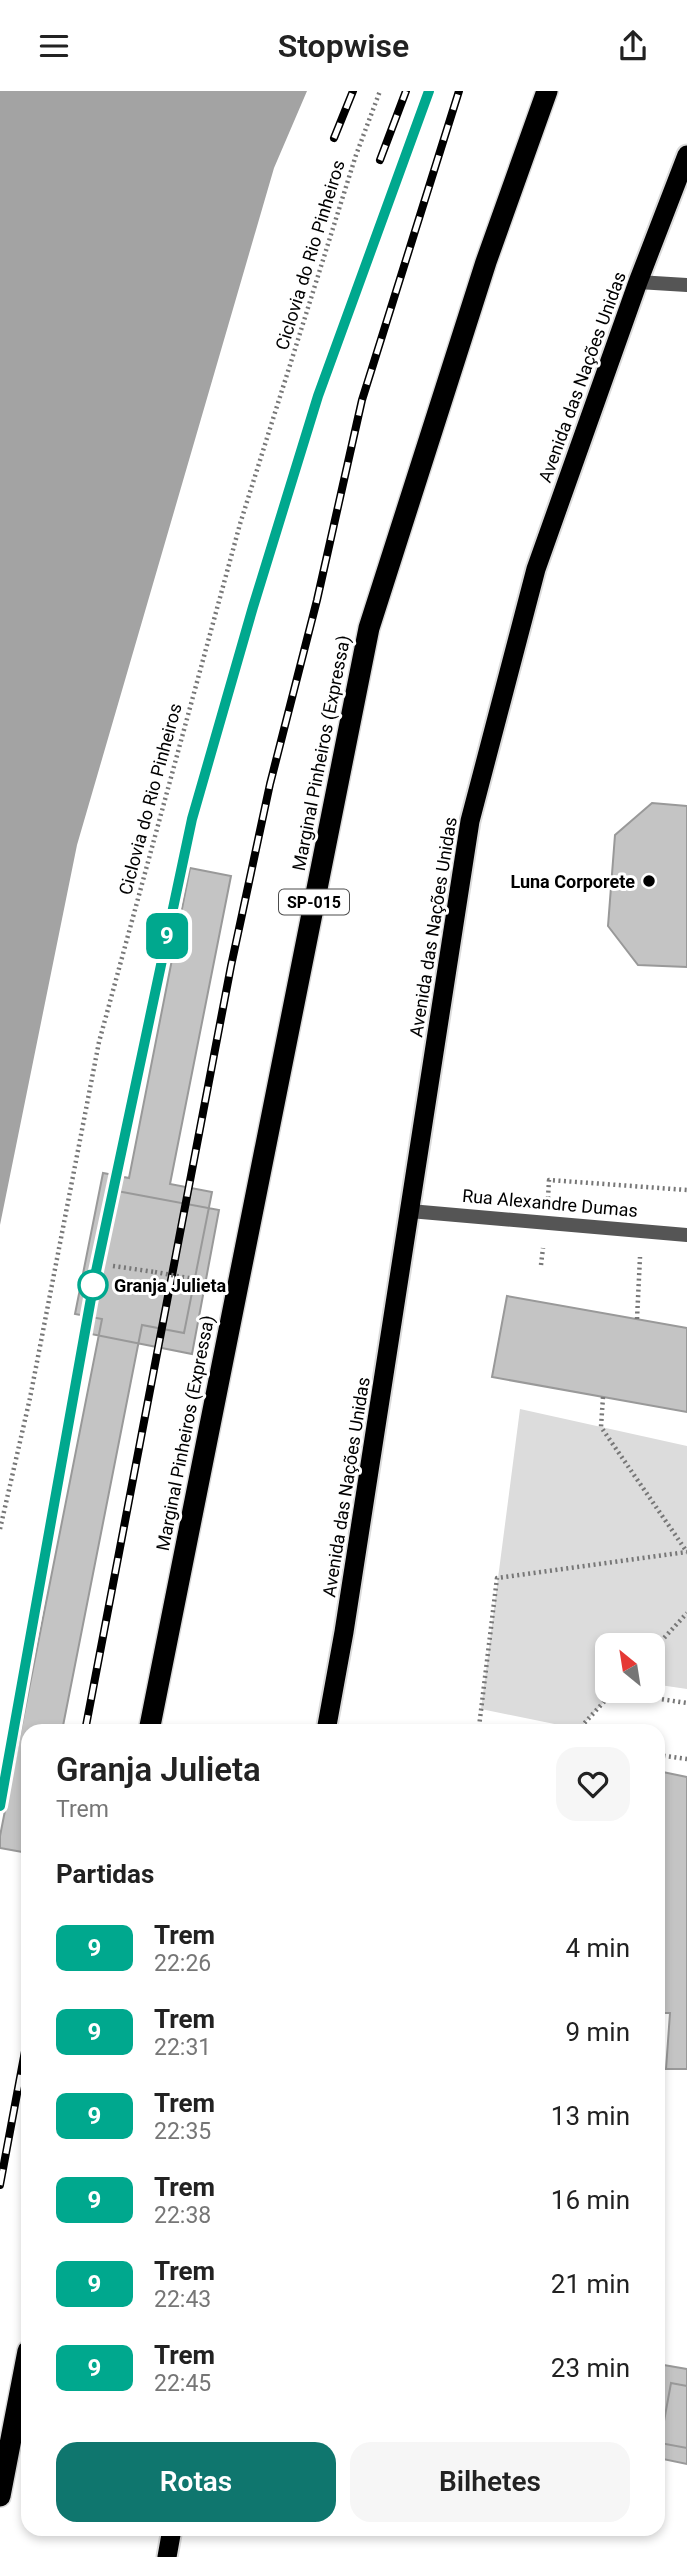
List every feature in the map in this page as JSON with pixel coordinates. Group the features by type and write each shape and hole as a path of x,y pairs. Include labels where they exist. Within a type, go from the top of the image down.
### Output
{"highway":[{"name":"Marginal Pinheiros (Expressa)","path":"150,1724 369,628 486,262 547,91"},
{"name":"Avenida das Nações Unidas","path":"327,1724 347,1613 470,821 536,569 638,282 687,155"},
{"path":"0,2496 21,2387"},
{"path":"167,2557 171,2536"}],"street":[{"path":"638,282 687,285"},
{"name":"Rua Alexandre Dumas","path":"410,1212 687,1235"}],"path":[{"name":"Ciclovia do Rio Pinheiros","path":"0,1529 30,1398 99,1042 240,524 352,168 380,91"},
{"path":"637,1319 642,1230"},
{"path":"113,1266 194,1279"},
{"path":"479,1724 497,1578 687,1552 601,1427 603,1397"},
{"path":"665,1637 687,1613"},
{"path":"665,1699 687,1703"},
{"path":"583,1724 603,1703"},
{"path":"665,1756 687,1759"}],"shaded area":[{"path":"0,91 307,91 274,168 77,845 0,1225"},
{"path":"520,1409 687,1446 687,1689 665,1686 665,1633 595,1633 595,1703 603,1703 584,1724 554,1724 481,1709"}],"building":[{"name":"Luna Corporete","path":"652,803 687,806 687,967 638,965 608,926 615,835"},
{"path":"190,868 231,876 170,1184 212,1192 184,1333 142,1325 63,1724 22,1724 102,1319 75,1314 103,1173 129,1178"},
{"path":"117,1191 219,1210 192,1354 91,1334"},
{"path":"507,1296 687,1328 687,1412 492,1377"},
{"path":"21,1730 21,1852 0,1848"},
{"path":"665,1772 687,1777 687,2069 666,2069 670,2013 665,2013"},
{"path":"665,2365 687,2369 687,2464 665,2459"},
{"path":"671,2383 687,2386 687,2448 665,2444 665,2416"}],"railway":[{"path":"334,138 353,91"},
{"path":"380,160 406,91"},
{"path":"0,1806 95,1276 192,819 318,396 429,91"},
{"path":"86,1724 231,966 270,784 317,600 362,400 459,91"},
{"path":"0,2185 21,2072"}],"train":[{"name":"9","path":"0,1806 95,1276 192,819 318,396 429,91"}],"place":[{"name":"Luna Corporete","path":"649,881"},
{"name":"Granja Julieta","path":"93,1285"}]}
